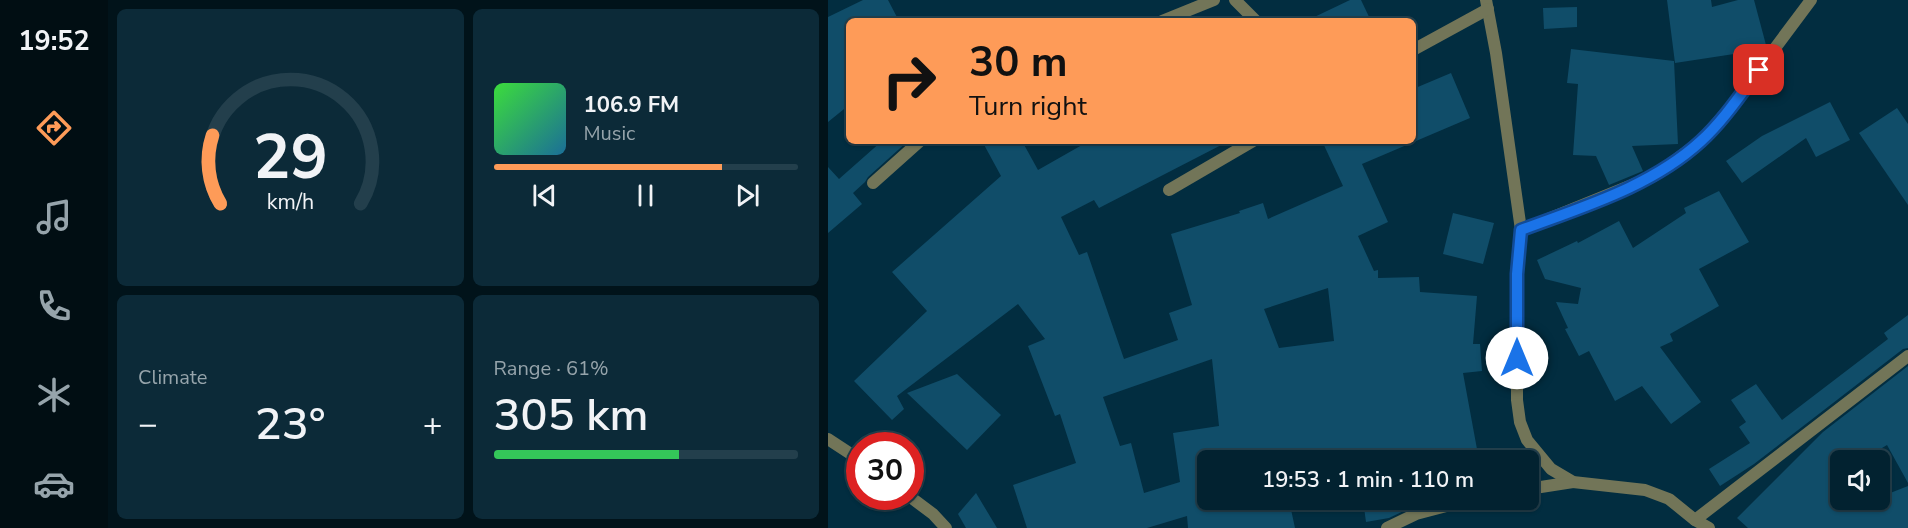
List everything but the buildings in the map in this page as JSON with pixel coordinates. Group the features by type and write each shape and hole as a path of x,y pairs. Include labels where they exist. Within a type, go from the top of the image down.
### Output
{"street":[{"path":"1170,18 1215,0"},
{"path":"1235,0 1253,18"},
{"path":"1521,230 1654,176 1701,141 1731,107 1811,0"},
{"path":"1416,48 1487,4 1497,53 1521,230 1517,274 1517,388 1520,422 1527,440 1551,469 1573,482"},
{"path":"873,183 917,144"},
{"path":"1169,190 1248,144"},
{"path":"1695,520 1908,356"},
{"path":"828,439 846,451"},
{"path":"1539,487 1573,482 1646,490 1669,499 1709,528"},
{"path":"924,507 946,528"},
{"path":"1387,528 1416,514 1431,510"}],"route":[{"path":"1517,358 1517,274 1521,230 1654,176 1701,141 1759,70"}]}
